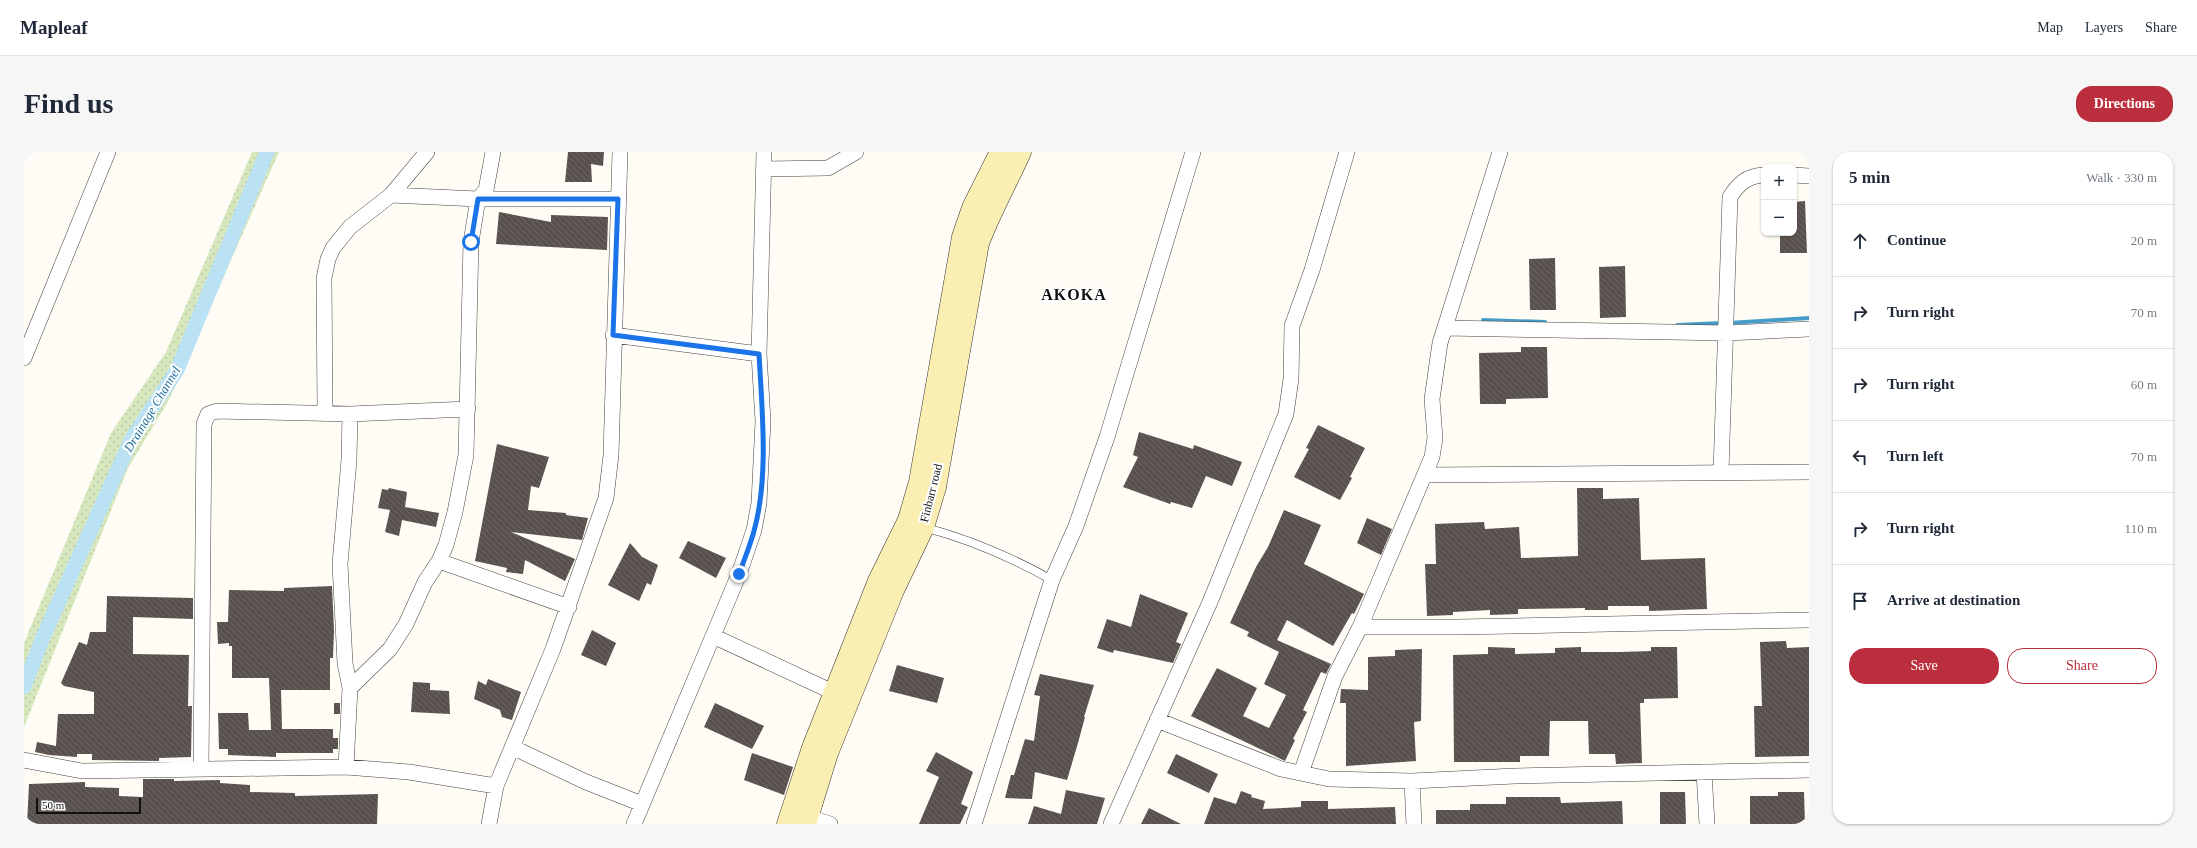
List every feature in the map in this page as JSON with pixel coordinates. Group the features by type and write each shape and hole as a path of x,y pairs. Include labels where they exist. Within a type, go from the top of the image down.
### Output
{"main road":[{"name":"Finbarr road","path":"800,822 813,748 879,581 909,520 920,482 963,237 973,208 1001,152"},
{"name":"Finbarr road","path":"800,822 893,590 923,527 935,487 978,243 989,214 1004,189 1020,152"}],"street":[{"path":"24,358 108,152"},
{"path":"325,412 324,278 328,259 333,248 350,227 391,195 427,152"},
{"path":"350,688 390,649 406,624 425,582 440,561 456,512 466,455 471,242 478,199 486,190 493,152"},
{"path":"489,824 496,786 569,606 606,498 611,455 613,335 620,152"},
{"path":"634,824 713,636 744,560 754,530 759,503 763,421 759,354 764,152"},
{"path":"764,169 828,168 856,152"},
{"path":"974,824 1052,580 1076,526 1108,437 1192,152"},
{"path":"1111,824 1210,602 1286,414 1291,379 1292,326 1312,270 1347,152"},
{"path":"1301,773 1335,676 1360,627 1415,495 1426,475 1432,457 1435,438 1432,399 1436,367 1445,328 1470,254 1500,152"},
{"path":"1721,472 1730,197 1744,180 1761,175"},
{"path":"1797,175 1809,176"},
{"path":"391,195 478,199 618,199"},
{"path":"1445,328 1727,324 1809,329"},
{"path":"613,335 759,354"},
{"path":"201,768 204,424 208,414 217,411 325,412 350,414 468,409"},
{"path":"346,767 350,688 345,663 340,564 349,460 350,414"},
{"path":"1426,475 1809,472"},
{"path":"440,561 569,606"},
{"path":"1360,627 1465,627 1809,620"},
{"path":"713,636 835,693"},
{"path":"1157,720 1281,769 1329,779 1412,781 1809,770"},
{"path":"512,747 586,782 642,804"},
{"path":"24,760 82,771 346,767 424,774 496,786"},
{"path":"1704,772 1707,824"},
{"path":"1412,781 1414,824"},
{"path":"800,822 830,824"}],"lane":[{"path":"923,527 950,534 1014,559 1052,580"}],"green space":[{"path":"252,152 279,152 169,400 128,468 24,727 24,643 111,433 166,352"}],"building":[{"path":"568,152 604,152 603,166 591,164 592,182 565,182"},
{"path":"1805,201 1807,253 1780,253 1780,236 1797,236 1797,202"},
{"path":"499,212 551,222 551,215 608,217 607,250 496,244"},
{"path":"1555,258 1556,310 1530,310 1529,259"},
{"path":"1625,266 1626,317 1600,318 1599,267"},
{"path":"1521,347 1547,347 1548,398 1506,399 1506,404 1480,404 1479,353 1521,352"},
{"path":"1318,425 1365,448 1350,477 1352,478 1340,500 1294,477 1309,449 1306,448"},
{"path":"1139,432 1193,449 1194,445 1242,462 1232,486 1206,476 1192,508 1171,502 1170,504 1123,487 1138,457 1133,455"},
{"path":"497,444 549,457 539,488 531,486 528,510 566,513 566,515 588,518 582,540 511,532 575,559 565,581 525,560 523,574 506,572 507,568 475,561"},
{"path":"389,488 407,492 405,507 439,513 436,527 402,520 399,536 385,532 390,510 378,508 382,489 388,490"},
{"path":"1577,488 1603,488 1603,499 1639,498 1641,560 1705,558 1707,609 1649,611 1649,606 1608,606 1608,610 1585,610 1585,608 1518,609 1518,614 1490,615 1490,610 1453,612 1453,615 1427,616 1425,564 1436,564 1435,524 1484,522 1485,529 1519,527 1521,558 1578,556"},
{"path":"1284,510 1321,525 1304,564 1364,594 1354,614 1352,613 1333,646 1287,620 1277,640 1331,664 1326,674 1321,672 1303,710 1307,712 1293,739 1295,740 1285,761 1191,716 1217,668 1257,688 1243,716 1269,728 1286,695 1264,684 1279,652 1247,636 1249,632 1230,623 1256,567 1268,547"},
{"path":"1367,518 1392,529 1381,555 1357,543"},
{"path":"688,541 726,558 716,578 679,558"},
{"path":"630,543 642,557 658,565 651,585 647,583 639,601 608,585"},
{"path":"332,586 334,631 333,658 330,658 330,690 281,690 282,729 333,729 333,738 338,738 338,749 333,749 333,753 276,753 276,757 228,755 228,749 219,749 218,713 248,713 249,730 271,730 269,678 232,678 232,646 229,646 229,643 218,644 217,622 228,622 229,590 284,591 284,588"},
{"path":"1140,594 1188,613 1176,642 1181,644 1173,663 1114,650 1113,653 1097,648 1107,619 1131,627"},
{"path":"107,596 193,598 193,619 133,617 133,654 189,655 188,706 192,706 191,757 159,758 159,761 92,760 92,754 77,754 77,757 49,755 35,752 37,742 56,746 58,714 94,714 94,692 64,686 61,683 79,642 87,645 90,632 106,632"},
{"path":"592,630 616,643 606,666 581,655"},
{"path":"1786,641 1787,648 1809,647 1809,756 1755,757 1754,706 1762,706 1760,642"},
{"path":"1488,647 1515,648 1515,654 1555,653 1555,648 1581,647 1581,652 1620,652 1651,651 1651,647 1677,647 1678,698 1644,699 1644,703 1640,703 1642,763 1616,764 1615,754 1589,754 1588,721 1550,721 1549,756 1520,756 1520,762 1454,762 1453,655 1488,654"},
{"path":"1422,649 1421,721 1414,722 1416,761 1346,766 1346,703 1340,703 1341,689 1368,690 1368,657 1395,656 1395,650"},
{"path":"897,665 944,678 937,703 889,691"},
{"path":"1040,674 1094,685 1078,743 1067,780 1035,772 1032,799 1005,798 1011,775 1014,775 1025,739 1034,741 1040,696 1034,695"},
{"path":"488,679 521,692 512,720 502,717 500,710 474,699 478,681 486,685"},
{"path":"413,682 430,683 430,690 449,691 450,714 411,712"},
{"path":"334,703 340,703 340,714 334,714"},
{"path":"715,703 764,726 752,749 704,727"},
{"path":"936,752 973,772 961,804 968,807 960,824 919,824 939,777 926,771"},
{"path":"752,753 793,767 784,795 744,780"},
{"path":"1176,754 1218,774 1209,793 1167,773"},
{"path":"143,779 174,779 174,781 220,780 220,783 250,785 250,792 295,793 295,796 378,794 377,824 27,824 29,784 85,782 85,787 119,788 119,796 143,797"},
{"path":"1066,790 1105,798 1097,824 1028,824 1034,806 1061,814"},
{"path":"1241,791 1252,795 1251,797 1265,801 1263,809 1301,807 1301,801 1328,801 1328,809 1395,807 1396,824 1204,824 1214,797 1236,804"},
{"path":"1660,792 1685,792 1686,824 1660,824"},
{"path":"1778,792 1804,792 1805,824 1750,824 1750,796 1778,796"},
{"path":"1506,797 1560,797 1561,803 1622,801 1623,824 1436,824 1436,810 1470,810 1470,804 1506,804"},
{"path":"1149,808 1181,824 1141,824"}],"waterway":[{"name":"Drainage Channel","path":"24,687 43,637 131,440 177,370 267,152"},
{"path":"1729,323 1809,318"},
{"path":"1483,320 1545,322"},
{"path":"1677,325 1723,323"}],"district":[{"name":"AKOKA","path":"1074,294"}],"route":[{"path":"471,242 478,199 618,199 613,335 759,354 763,421 762,470 759,503 754,530 739,574"}]}
